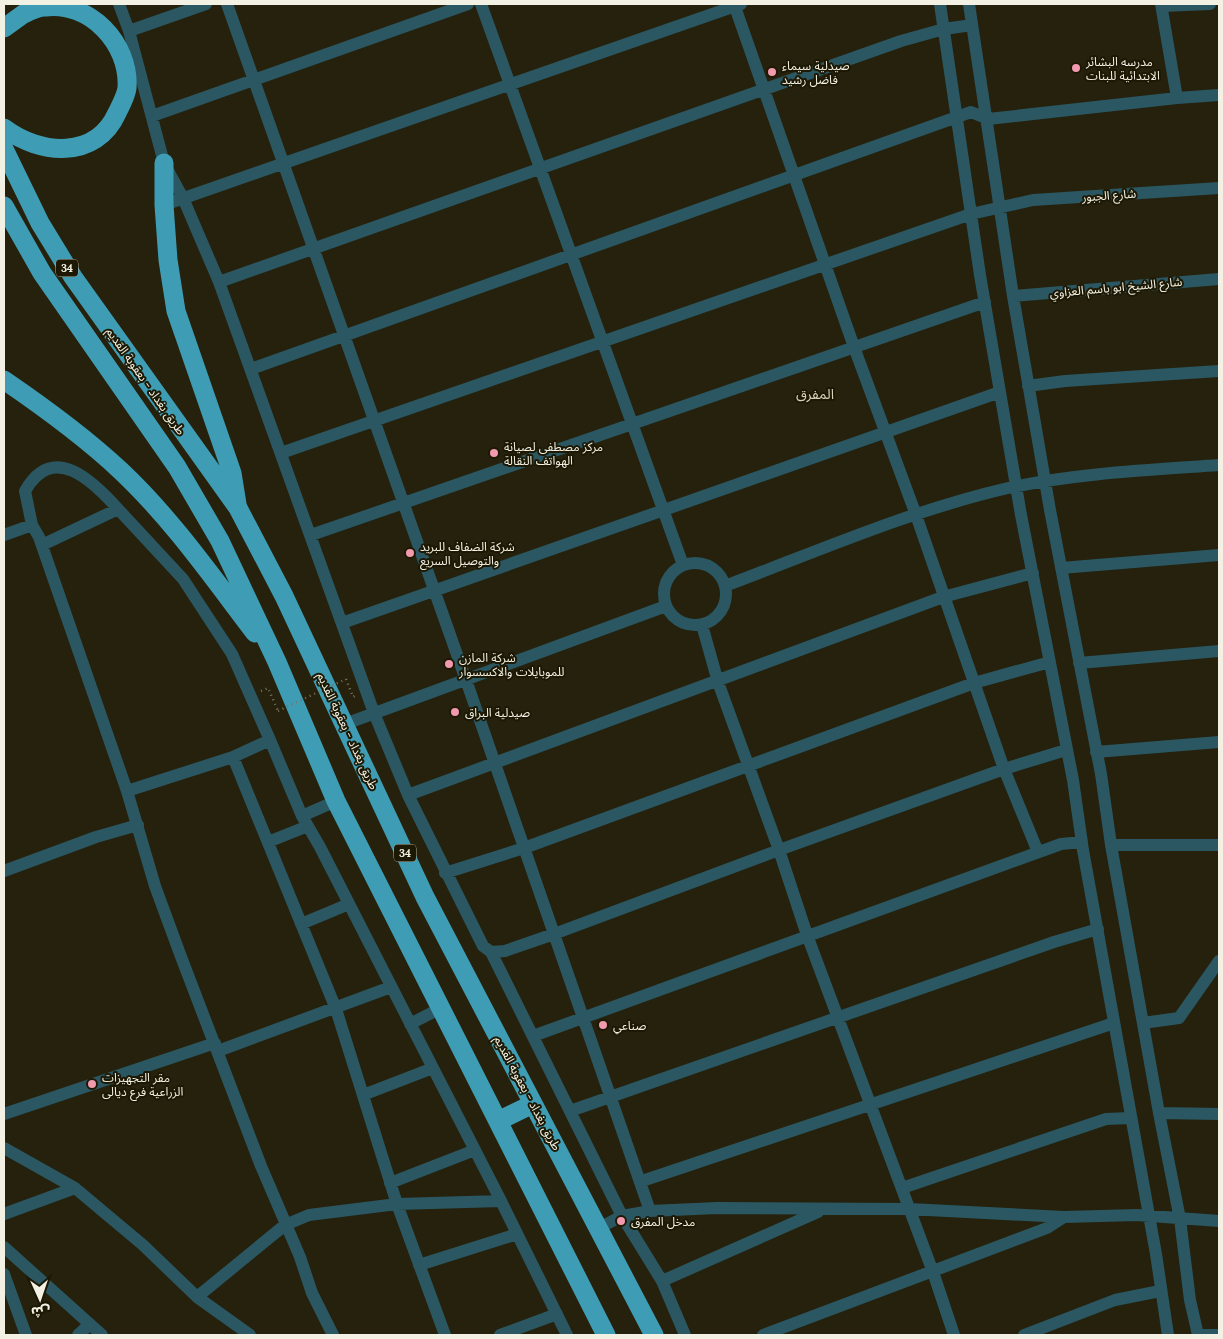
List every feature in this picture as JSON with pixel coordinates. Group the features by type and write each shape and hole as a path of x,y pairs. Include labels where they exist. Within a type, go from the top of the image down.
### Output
{"highway":[{"path":"4,28 31,9 46,6 79,12 104,27 115,41 124,62 127,88 113,123 102,134 84,146 64,150 42,147 4,128"},
{"name":"طريق بغداد - بعقوبة القديم","path":"4,148 40,223 73,276 238,508 284,596 425,897 654,1335"},
{"path":"164,163 164,205 168,260 176,311 232,473 238,508"},
{"name":"طريق بغداد - بعقوبة القديم","path":"4,206 42,272 177,467 220,541 277,662 336,801 606,1335"},
{"path":"4,380 84,438 122,472 191,549 277,662"},
{"path":"498,1121 534,1104"}],"street":[{"path":"119,4 129,32 164,163 183,198 219,282 374,713 408,795 445,873 483,946 491,952 622,1216 662,1280 684,1335"},
{"path":"129,32 206,4"},
{"path":"227,4 612,1096 642,1182 650,1211"},
{"path":"152,116 468,4"},
{"path":"481,4 683,565"},
{"path":"164,205 736,4 854,347 916,515 1004,769 1038,852"},
{"path":"940,4 956,119 1016,487 1066,750 1130,1118 1149,1216 1168,1335"},
{"path":"969,4 1028,386 1096,752 1159,1113 1180,1219 1190,1300 1198,1335 1219,1335"},
{"path":"1177,98 1161,5 1210,4"},
{"path":"219,282 901,41 944,29 972,25"},
{"path":"251,369 972,112 988,119 1219,95"},
{"name":"شارع الجبور","path":"281,453 971,214 999,206 1034,200 1219,188"},
{"name":"شارع الشيخ ابو باسم العزاوي","path":"1013,296 1219,279"},
{"path":"310,535 985,302"},
{"path":"1028,386 1066,381 1219,371"},
{"path":"342,622 1000,392"},
{"path":"725,586 916,515 1016,487 1098,473 1219,465"},
{"path":"333,1335 312,1293 285,1225 155,886 127,791 42,545 32,525 25,491 34,476 53,467 66,468 79,473 100,489 188,588 232,654 305,821 501,1201 567,1335"},
{"path":"42,545 118,509"},
{"path":"4,535 32,525"},
{"path":"1061,568 1219,556"},
{"path":"701,563 709,566 722,578 725,586 724,606 712,621 702,625 694,626 677,620 666,606 664,598 666,582 676,569 683,565 701,563"},
{"path":"408,795 718,682 943,597 1033,573"},
{"path":"345,724 666,606"},
{"path":"702,625 718,682 779,850 807,935 871,1103 954,1335"},
{"path":"1079,663 1219,651"},
{"path":"445,873 524,848 974,683 1050,662"},
{"path":"127,791 234,757 270,740"},
{"path":"1096,752 1219,742"},
{"path":"491,952 505,952 779,850 1004,769 1066,750"},
{"path":"234,757 336,1009 397,1204 445,1335"},
{"path":"268,842 336,801"},
{"path":"4,871 96,837 138,825"},
{"path":"533,1036 1038,852 1061,844 1082,842"},
{"path":"1111,845 1219,845"},
{"path":"301,924 349,904"},
{"path":"570,1111 1054,942 1098,929"},
{"path":"1143,1023 1179,1018 1186,1011 1219,961"},
{"path":"4,1114 336,1009 391,987"},
{"path":"410,1024 442,1008"},
{"path":"642,1182 871,1103 1114,1023"},
{"path":"362,1095 433,1068"},
{"path":"1159,1113 1219,1114"},
{"path":"902,1188 1106,1119 1130,1118"},
{"path":"4,1148 75,1188 143,1245 197,1297 250,1335"},
{"path":"390,1182 475,1150"},
{"path":"4,1214 75,1188"},
{"path":"197,1297 285,1225 309,1214 397,1204 501,1201"},
{"path":"599,1228 622,1216 650,1211 717,1208 908,1209 1064,1216 1149,1216 1219,1221"},
{"path":"662,1280 823,1209"},
{"path":"763,1335 1047,1228 1064,1216"},
{"path":"419,1265 517,1234"},
{"path":"4,1247 102,1335"},
{"path":"4,1274 10,1307 26,1335"},
{"path":"1024,1335 1114,1300 1160,1291"},
{"path":"500,1335 557,1314"},
{"path":"78,1335 90,1324"}],"path":[{"path":"268,688 278,711 346,680 353,697"}],"place":[{"name":"مدرسه البشائر الابتدائية للبنات","path":"1076,68"},
{"name":"صيدلية سيماء فاضل رشيد","path":"772,72"},
{"name":"مركز مصطفى لصيانة الهواتف النقالة","path":"494,453"},
{"name":"شركة الضفاف للبريد والتوصيل السريع","path":"410,553"},
{"name":"شركة المازن للموبايلات والاكسسوار","path":"449,664"},
{"name":"صيدلية البراق","path":"455,712"},
{"name":"صناعي","path":"603,1025"},
{"name":"مقر التجهيزات الزراعية فرع ديالى","path":"92,1084"},
{"name":"مدخل المفرق","path":"621,1221"}],"district":[{"name":"المفرق","path":"815,394"}]}
